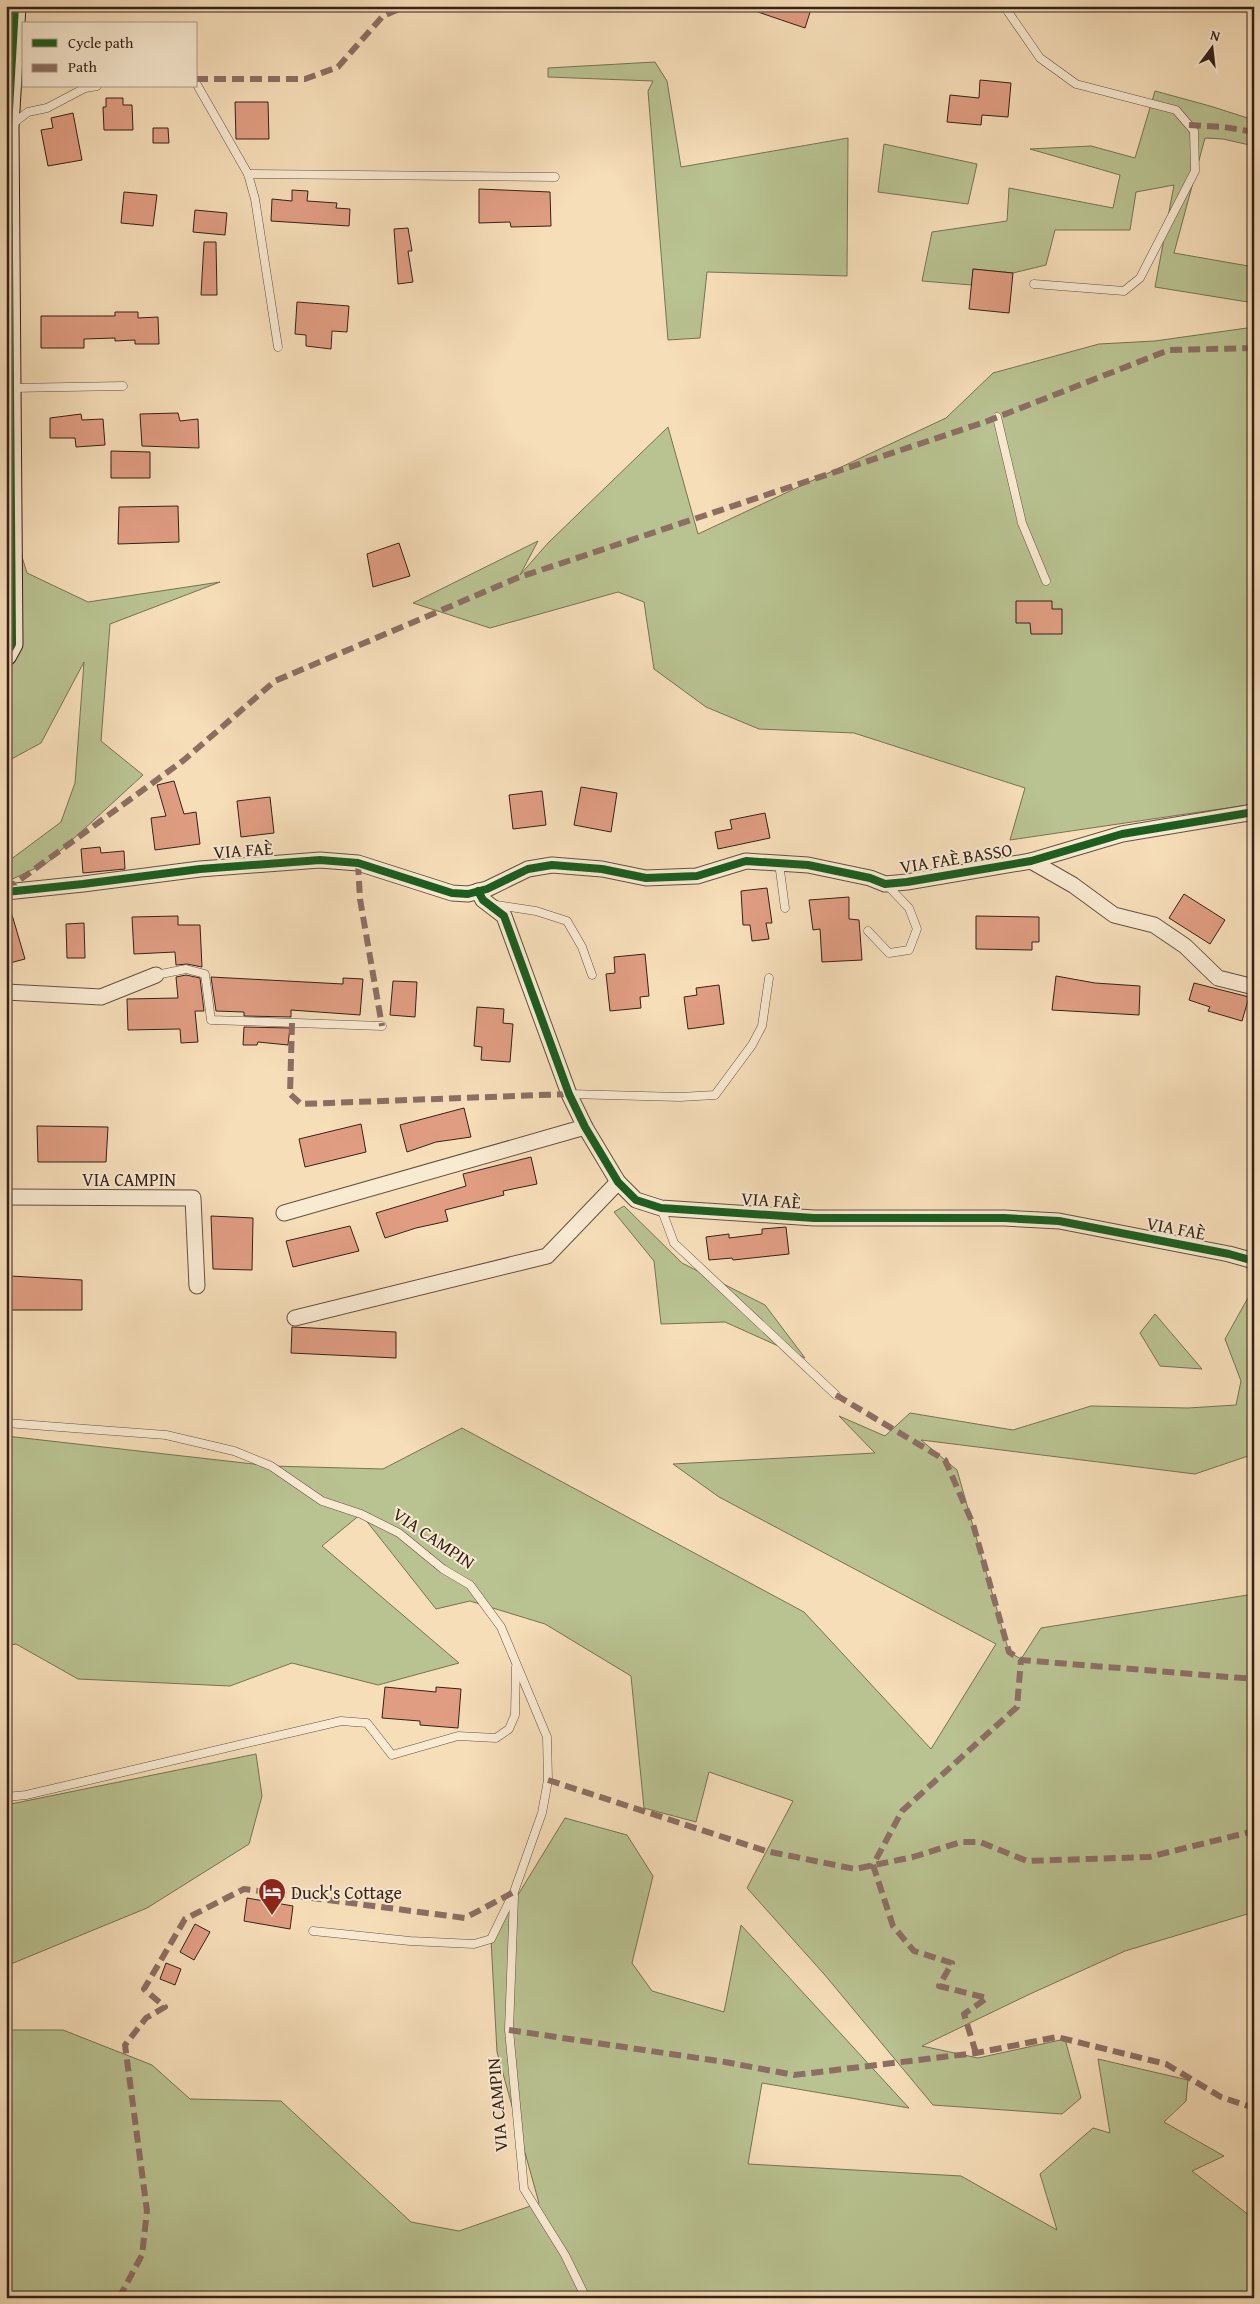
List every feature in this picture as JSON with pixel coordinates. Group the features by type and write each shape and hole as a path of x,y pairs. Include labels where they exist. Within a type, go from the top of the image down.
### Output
{"street":[{"path":"6,655 12,644 8,127 14,6"},
{"name":"VIA FAÈ BASSO","path":"485,895 528,869 552,865 602,870 646,878 697,876 746,861 808,865 870,878 886,884 907,882 1030,861 1122,834 1254,812"},
{"name":"VIA FAÈ","path":"6,892 200,869 320,860 358,863 452,893 485,895 504,916 569,1094 585,1127 618,1182 636,1200 662,1208 814,1218 995,1218 1059,1221 1229,1254 1254,1261"},
{"path":"1030,861 1072,885 1114,915 1154,924 1185,946 1218,978 1254,987"},
{"path":"6,992 101,997 156,975"},
{"path":"284,1213 585,1127"},
{"path":"295,1318 547,1256 618,1182"},
{"name":"VIA CAMPIN","path":"6,1197 193,1198 197,1286"}],"lane":[{"path":"1004,6 1040,58 1076,84 1176,110 1194,131 1195,171 1140,278 1124,291 1034,284"},
{"path":"198,86 248,174 255,199 278,347"},
{"path":"8,127 28,112 47,108 85,88"},
{"path":"248,174 555,177"},
{"path":"11,388 123,386"},
{"path":"997,417 1022,523 1046,581"},
{"path":"779,864 785,908"},
{"path":"868,931 889,953 909,950 917,929 909,908 886,884"},
{"path":"485,895 567,921 582,946 592,975"},
{"path":"156,975 186,969 204,974 211,1020 382,1026"},
{"path":"569,1094 680,1097 715,1095 752,1045 762,1026 769,978"},
{"path":"662,1208 674,1243 836,1395"},
{"name":"VIA CAMPIN","path":"6,1423 166,1435 234,1451 271,1466 322,1501 361,1514 399,1533 443,1569 470,1585 501,1627 547,1737 548,1780 542,1813 514,1892 491,1939 474,1944 410,1941 313,1931"},
{"path":"6,1797 26,1795 341,1722 367,1723 392,1755 458,1736 496,1738 509,1729 515,1716 516,1665"},
{"name":"VIA CAMPIN","path":"514,1892 509,2030 524,2189 565,2256 586,2298"}],"green space":[{"path":"655,62 667,81 681,167 848,138 847,276 707,272 700,338 668,340 648,91 653,81 548,77 548,68"},
{"path":"1155,91 1254,120 1254,146 1223,139 1205,138 1174,253 1254,267 1254,303 1155,287 1174,185 1136,192 1130,230 1055,230 1046,265 1013,273 973,269 972,285 922,281 932,232 1007,221 1009,188 1113,208 1120,175 1030,149 1091,146 1135,158"},
{"path":"884,144 977,164 968,204 878,192"},
{"path":"1254,327 1254,804 1010,840 1025,788 854,733 759,729 706,707 654,669 644,602 618,592 490,628 413,603 538,541 520,575 548,543 668,427 698,534 946,418 993,373 1099,344 1155,341"},
{"path":"6,505 27,573 88,602 220,582 110,624 101,741 143,775 47,863 6,882 6,863 61,822 75,783 84,662 41,743 6,762"},
{"path":"624,1206 682,1263 765,1305 805,1358 725,1322 661,1324 654,1261 614,1212"},
{"path":"1254,1287 1254,1454 1195,1474 921,1440 957,1470 1009,1652 1021,1659 1041,1628 1254,1594 1254,1912 1125,1951 922,2046 978,2058 1065,2039 1081,2098 1062,2114 933,2105 824,1974 747,1888 793,1801 709,1772 696,1822 644,1808 631,1676 545,1624 470,1601 436,1609 361,1514 322,1546 459,1663 378,1685 292,1663 230,1686 78,1679 16,1644 6,1646 6,1436 271,1466 383,1469 462,1428 804,1612 931,1749 996,1644 719,1497 673,1464 875,1453 839,1416 885,1436 910,1413 1013,1430 1091,1406 1188,1408 1236,1405 1241,1381 1225,1339"},
{"path":"1155,1314 1202,1369 1160,1366 1140,1333"},
{"path":"256,1754 262,1796 249,1844 147,1908 6,1966 6,1805"},
{"path":"565,1818 627,1835 653,1876 632,1963 652,1991 724,2012 741,1925 909,2108 762,2083 748,2164 961,2176 1057,2230 1040,2174 1093,2128 1110,2133 1098,2059 1188,2080 1186,2101 1164,2122 1224,2156 1192,2171 1254,2219 1254,2298 6,2298 6,2030 63,2030 152,2065 190,2099 281,2101 411,2222 459,2231 539,2203 497,2052 491,1939"}],"building":[{"path":"750,6 812,6 805,28 749,9"},
{"path":"980,80 1011,83 1008,117 982,115 981,125 947,122 950,95 979,98"},
{"path":"106,98 123,98 123,105 132,105 133,130 104,130 103,107 106,107"},
{"path":"235,102 268,102 269,139 236,139"},
{"path":"73,113 82,160 48,166 41,130 53,128 51,118"},
{"path":"153,128 168,128 169,143 153,143"},
{"path":"479,189 550,192 551,226 511,227 510,222 479,223"},
{"path":"292,190 308,191 307,201 337,203 336,208 350,209 349,226 271,221 272,199 292,201"},
{"path":"124,192 157,195 153,226 121,223"},
{"path":"195,210 227,213 225,235 193,232"},
{"path":"408,228 412,251 408,251 413,282 398,284 394,229"},
{"path":"204,242 216,242 217,295 201,295"},
{"path":"973,269 1013,273 1009,313 969,309"},
{"path":"297,302 349,306 347,332 332,331 331,349 306,346 306,335 295,334"},
{"path":"115,312 138,312 138,318 158,317 159,344 135,344 135,340 115,341 115,338 84,339 84,348 41,348 41,316 115,316"},
{"path":"178,413 180,421 198,419 199,448 142,446 140,414"},
{"path":"81,414 82,420 103,419 105,445 76,447 75,438 50,438 50,418"},
{"path":"111,451 150,452 150,478 111,478"},
{"path":"178,506 179,542 118,544 119,507"},
{"path":"399,543 410,576 373,587 367,554"},
{"path":"1016,601 1052,601 1052,609 1062,609 1062,634 1031,634 1030,623 1016,623"},
{"path":"174,781 184,814 196,812 200,844 155,850 151,818 166,816 157,785"},
{"path":"581,787 617,793 611,832 574,825"},
{"path":"542,791 546,825 513,829 509,795"},
{"path":"270,797 274,833 241,837 237,801"},
{"path":"765,813 770,838 718,849 715,832 732,829 730,820"},
{"path":"100,847 101,853 124,851 125,869 83,873 81,849"},
{"path":"767,888 772,923 766,923 769,939 752,941 750,925 743,925 741,891"},
{"path":"1184,894 1225,920 1210,944 1169,918"},
{"path":"849,897 849,919 859,920 862,960 822,962 820,929 813,930 809,900"},
{"path":"10,908 25,959 6,964 6,909"},
{"path":"178,916 178,925 200,925 202,967 187,964 176,965 175,952 134,954 132,917"},
{"path":"976,916 1039,917 1039,942 1032,942 1032,950 976,949"},
{"path":"84,923 85,958 67,958 66,924"},
{"path":"645,954 649,996 640,997 641,1008 610,1011 606,974 615,973 614,957"},
{"path":"186,975 200,978 204,1011 195,1011 198,1042 181,1043 180,1029 128,1030 127,999 178,998 176,977"},
{"path":"1056,976 1095,983 1140,986 1139,1015 1052,1010"},
{"path":"211,977 343,984 343,978 363,979 360,1015 291,1010 291,1017 244,1016 244,1012 216,1011"},
{"path":"393,981 417,982 415,1017 390,1015"},
{"path":"1194,983 1249,997 1242,1021 1208,1011 1210,1007 1189,1000"},
{"path":"719,985 724,1024 688,1029 684,997 697,995 696,988"},
{"path":"477,1007 504,1009 503,1023 513,1024 510,1062 481,1060 482,1047 474,1046"},
{"path":"244,1027 290,1028 288,1045 258,1042 257,1045 243,1045"},
{"path":"464,1108 471,1137 436,1142 407,1152 400,1125"},
{"path":"361,1124 366,1152 305,1167 299,1139"},
{"path":"37,1126 108,1127 106,1162 38,1162"},
{"path":"531,1157 537,1184 503,1191 504,1195 445,1210 448,1221 416,1228 385,1238 376,1213 466,1186 463,1174"},
{"path":"211,1216 253,1218 252,1270 213,1269"},
{"path":"350,1226 359,1251 293,1267 286,1241"},
{"path":"786,1227 789,1254 733,1260 732,1258 709,1260 706,1237 729,1234 729,1238 762,1234 762,1229"},
{"path":"10,1276 82,1280 82,1310 9,1310"},
{"path":"292,1327 396,1332 396,1358 291,1353"},
{"path":"385,1687 436,1692 436,1687 461,1689 458,1728 420,1725 420,1721 382,1718"},
{"name":"Duck's Cottage","path":"247,1898 293,1906 290,1929 244,1921"},
{"path":"195,1924 210,1932 194,1960 180,1952"},
{"path":"166,1963 181,1969 175,1985 160,1979"}],"marked path":[{"path":"198,79 305,79 338,67 383,16 406,6"},
{"path":"1189,125 1224,127 1254,132"},
{"path":"6,890 184,760 275,681 517,578 985,422 1169,350 1254,348"},
{"path":"358,863 360,899 382,1026"},
{"path":"292,1023 290,1094 301,1104 569,1094"},
{"path":"836,1395 945,1460 973,1524 1009,1652 1021,1660 1254,1679"},
{"path":"976,2053 964,2014 987,1998 939,1986 952,1963 914,1951 893,1926 873,1865 902,1811 1017,1707 1021,1660"},
{"path":"548,1780 766,1851 855,1869 913,1857 961,1842 980,1842 1027,1861 1149,1857 1254,1831"},
{"path":"119,2298 142,2255 147,2211 125,2045 146,2018 165,2007 144,1989 185,1919 244,1889 465,1918 514,1892"},
{"path":"509,2030 725,2062 794,2075 976,2053 1057,2037 1166,2064 1221,2097 1254,2108"}],"cycle path":[{"path":"6,655 12,644 8,127 15,6"},
{"path":"6,892 200,869 320,860 358,863 452,893 468,894 487,889 528,869 552,865 602,869 646,878 697,876 746,861 808,865 870,878 885,884 1031,861 1122,834 1254,812"},
{"path":"478,891 483,900 504,916 569,1094 585,1127 618,1182 636,1200 661,1208 814,1218 1004,1218 1059,1221 1229,1254 1254,1261"}],"place":[{"name":"Duck's Cottage","path":"272,1916"}]}
